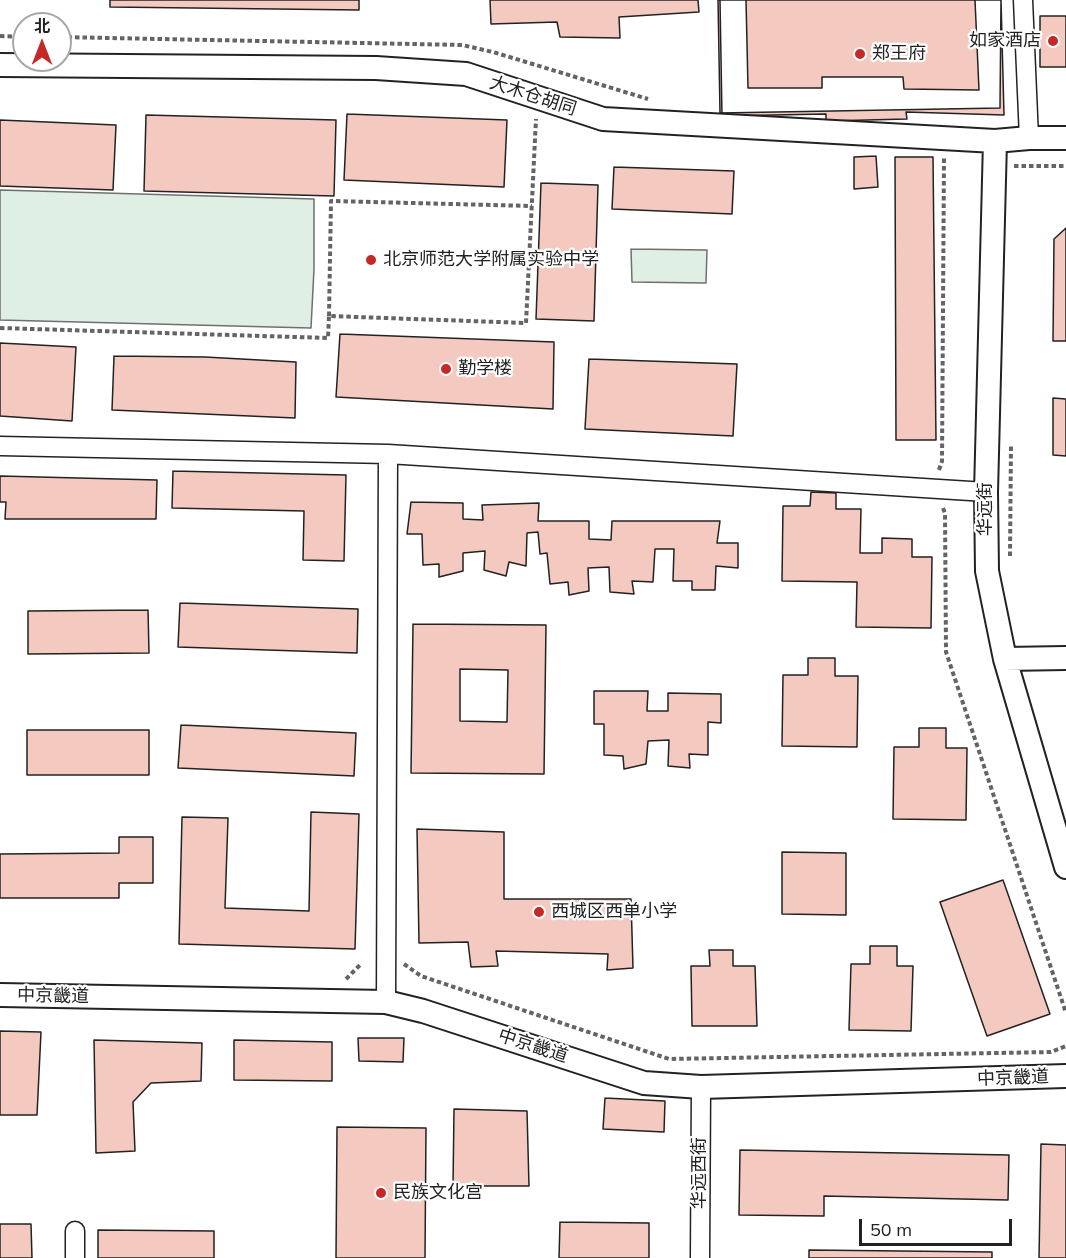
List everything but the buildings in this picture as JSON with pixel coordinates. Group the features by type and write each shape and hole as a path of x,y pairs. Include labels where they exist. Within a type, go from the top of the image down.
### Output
{"street":[{"path":"1023,0 1029,138"},
{"name":"大木仓胡同","path":"0,65 376,68 466,74 603,119 995,141 1066,138"},
{"name":"华远街","path":"995,141 986,492 987,571 1005,659 1066,867"},
{"path":"0,446 388,454 986,492"},
{"path":"386,1002 388,454"},
{"path":"1005,659 1066,658"},
{"name":"中京畿道","path":"0,995 386,1002 433,1014 644,1083 701,1088 1066,1076"},
{"name":"华远西街","path":"700,1258 701,1088"},
{"path":"75,1231 75,1258"}],"path":[{"path":"329,316 526,323 536,118"},
{"path":"939,471 942,461 944,154"},
{"path":"1012,177 1012,166 1066,166"},
{"path":"0,328 328,338 331,201 532,206"},
{"path":"1010,565 1011,436"},
{"path":"940,501 945,513 946,652 1066,1013"},
{"path":"402,963 421,976 669,1059 1051,1052 1066,1046"},
{"path":"347,979 361,964"}],"green space":[{"path":"0,190 314,199 311,328 0,320"},
{"path":"631,249 707,250 706,283 632,282"}],"place":[{"name":"如家酒店","path":"1053,41"},
{"name":"郑王府","path":"860,54"},
{"name":"北京师范大学附属实验中学","path":"371,260"},
{"name":"勤学楼","path":"446,369"},
{"name":"西城区西单小学","path":"539,912"},
{"name":"民族文化宫","path":"381,1193"}]}
